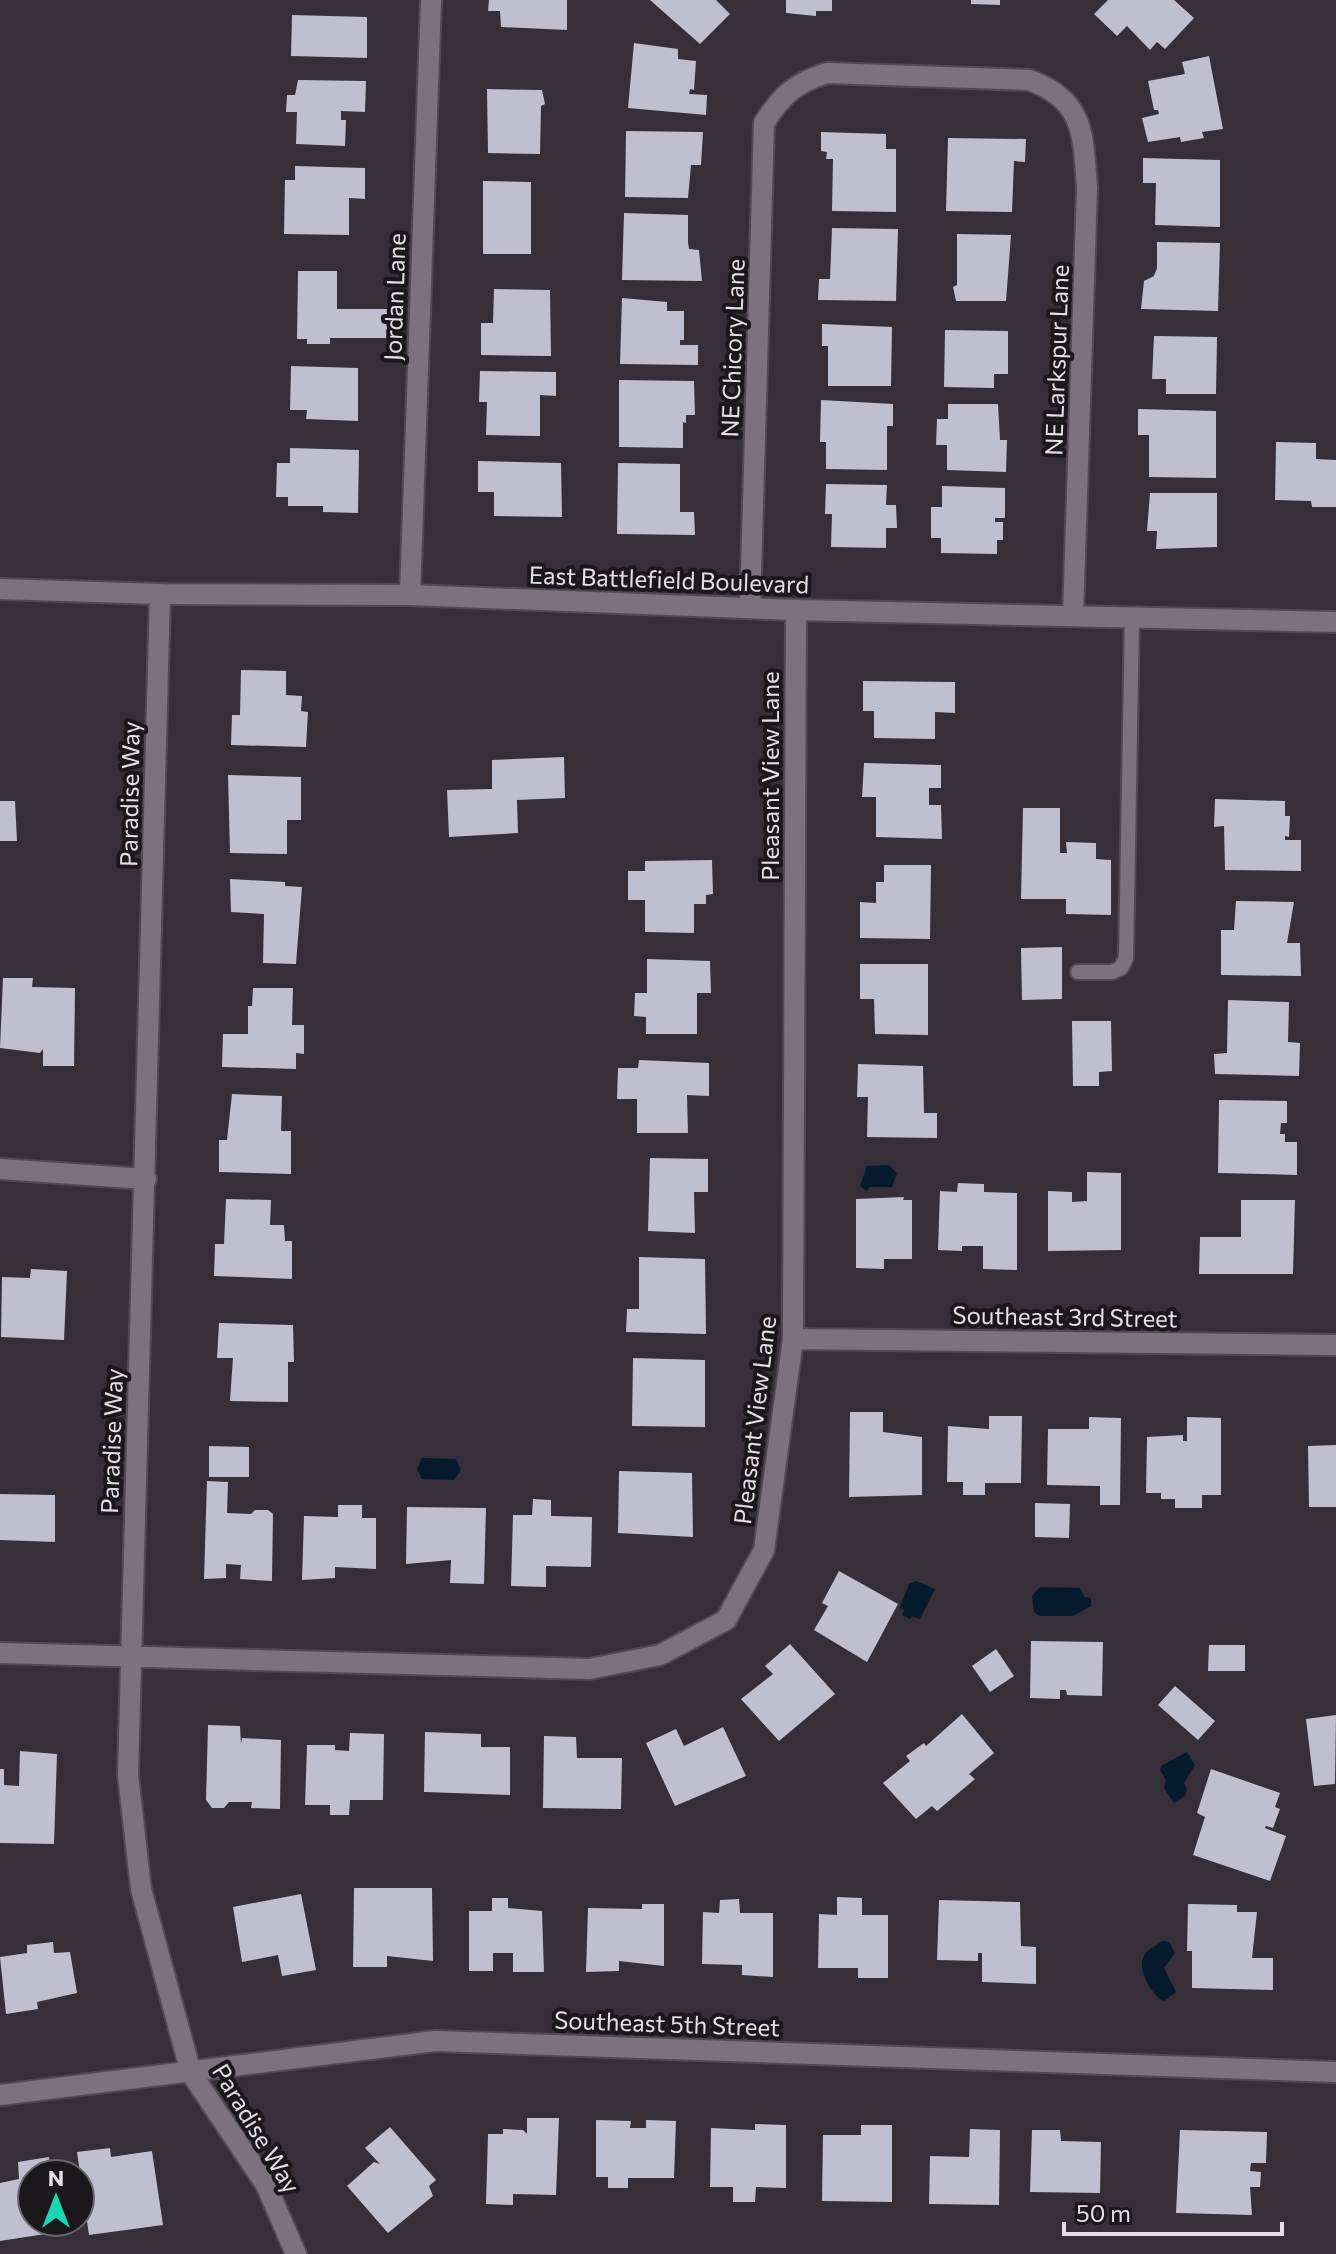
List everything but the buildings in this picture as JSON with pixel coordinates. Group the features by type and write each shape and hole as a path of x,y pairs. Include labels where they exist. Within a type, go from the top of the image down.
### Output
{"street":[{"name":"Jordan Lane","path":"410,595 431,0"},
{"name":"NE Chicory Lane","path":"750,608 764,123 782,96 801,81 827,73 1029,80 1053,89 1073,108"},
{"name":"NE Larkspur Lane","path":"1073,108 1084,140 1087,188 1073,616"},
{"name":"East Battlefield Boulevard","path":"0,589 160,594 410,595 796,610 1336,622"},
{"name":"Paradise Way","path":"160,594 128,1775 141,1889 191,2073 266,2185 296,2254"},
{"name":"Pleasant View Lane","path":"0,1653 589,1669 660,1655 726,1620 764,1550 793,1339 796,610"},
{"path":"0,1169 146,1179"},
{"name":"Southeast 3rd Street","path":"793,1339 1336,1345"},
{"name":"Southeast 5th Street","path":"0,2095 435,2041 1336,2072"}],"lane":[{"path":"1078,972 1112,972 1121,968 1126,958 1132,617"}],"water":[{"path":"889,1165 897,1173 892,1187 870,1187 866,1191 860,1186 867,1166"},
{"path":"422,1458 456,1459 461,1470 454,1480 422,1479 417,1469"},
{"path":"916,1581 935,1589 920,1619 912,1616 910,1619 902,1615 904,1610 900,1608 909,1584"},
{"path":"1040,1587 1080,1588 1085,1597 1091,1598 1091,1606 1073,1616 1040,1616 1034,1612 1032,1596"},
{"path":"1187,1752 1195,1765 1184,1783 1187,1789 1185,1796 1174,1803 1164,1788 1166,1780 1161,1766"},
{"path":"1162,1941 1169,1942 1175,1953 1164,1968 1176,1992 1164,2001 1150,1987 1142,1967 1146,1952"}]}
